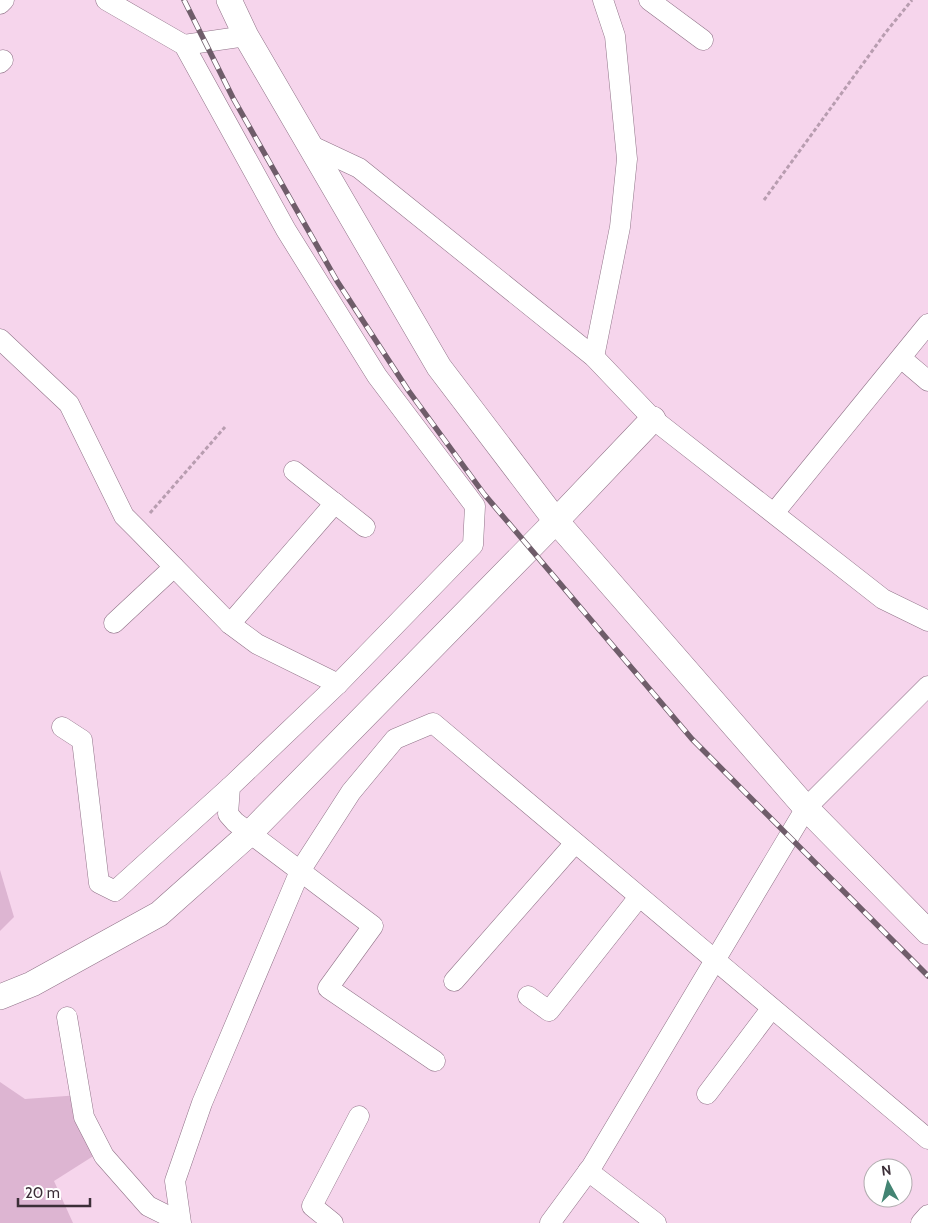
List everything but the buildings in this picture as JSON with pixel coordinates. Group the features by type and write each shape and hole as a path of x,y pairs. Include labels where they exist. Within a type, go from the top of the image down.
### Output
{"street":[{"path":"0,4 4,0"},
{"path":"62,727 82,740 99,883 115,891 230,787 338,684 473,545 475,506 377,376 286,230 184,45 106,0"},
{"path":"229,0 246,36 312,146 439,367 556,520 806,808 928,932"},
{"path":"594,357 620,227 627,159 615,36 603,0"},
{"path":"649,0 703,40"},
{"path":"184,45 246,36"},
{"path":"312,146 358,168 594,357 653,419 883,599 928,621"},
{"path":"774,514 928,324"},
{"path":"0,339 69,404 90,443 124,516 230,624 257,644 338,684"},
{"path":"900,358 928,381"},
{"path":"0,997 48,976 159,914 250,833 653,419"},
{"path":"294,471 365,527"},
{"path":"230,624 335,503"},
{"path":"114,623 174,567"},
{"path":"550,1223 588,1171 806,808 928,686"},
{"path":"180,1222 175,1180 202,1103 300,871 351,792 396,739 433,723 928,1139"},
{"path":"230,787 228,814 235,822 373,926 328,988 435,1061"},
{"path":"454,981 575,843"},
{"path":"528,996 549,1011 639,897"},
{"path":"707,1094 771,1008"},
{"path":"67,1017 84,1118 104,1156 148,1206 180,1222"},
{"path":"333,1223 312,1206 359,1116"},
{"path":"588,1171 656,1223"},
{"path":"921,1223 928,1215"}],"path":[{"path":"764,200 886,32 912,0"},
{"path":"137,529 225,427"}],"shaded area":[{"path":"0,870 14,917 0,931"},
{"path":"0,1082 25,1099 80,1095 106,1148 54,1181 73,1223 0,1223"}],"railway":[{"path":"184,0 233,98 337,281 408,390 484,494 692,739 928,976"}]}
